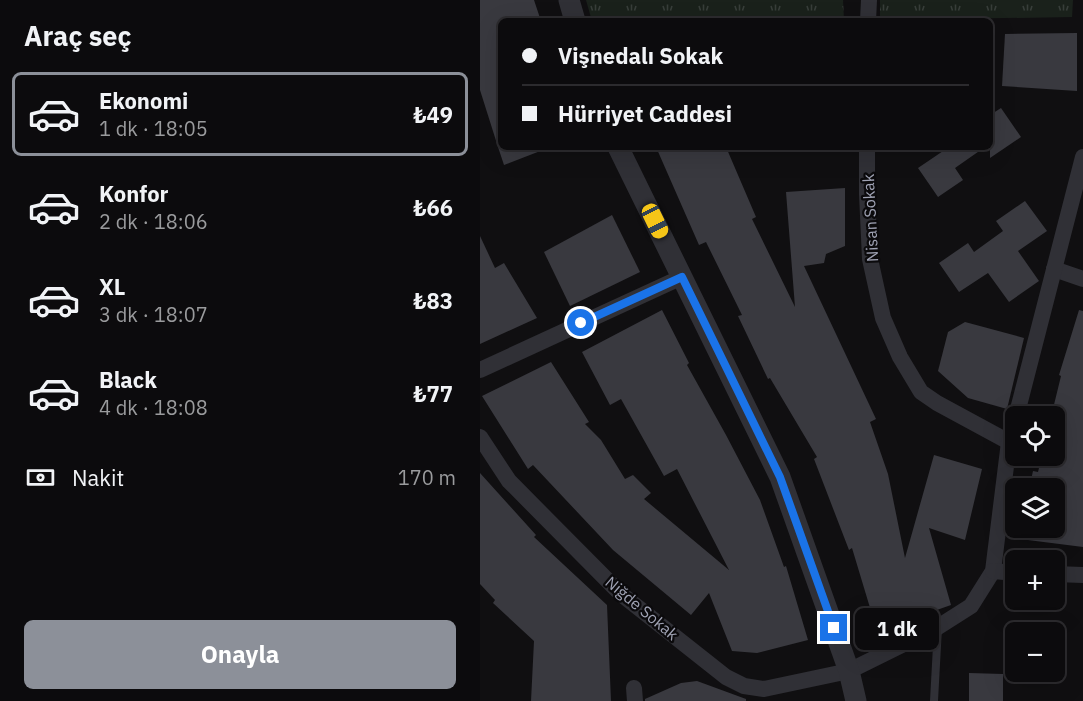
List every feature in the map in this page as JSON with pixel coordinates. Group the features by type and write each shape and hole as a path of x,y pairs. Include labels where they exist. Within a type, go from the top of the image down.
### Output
{"street":[{"path":"569,0 574,18"},
{"path":"868,18 869,0"},
{"path":"619,150 780,477 849,671 856,701"},
{"name":"Nisan Sokak","path":"867,150 870,259 883,318 900,357 921,392 1005,440"},
{"path":"1019,406 1083,157"},
{"path":"1054,269 1083,279"},
{"path":"480,370 682,277"},
{"name":"Niğde Sokak","path":"480,437 509,481 621,594 726,677 744,686 764,689 849,671 938,627 971,606 993,571"},
{"path":"1005,572 993,571 1006,466"},
{"path":"1065,574 1083,575"}],"lane":[{"path":"934,701 938,627"}],"green space":[{"path":"586,0 843,0 844,18 591,18"},
{"path":"880,0 1073,0 1072,17 880,18"}],"building":[{"path":"480,0 534,0 540,18 498,18 498,147 480,90"},
{"path":"1077,33 1077,91 1002,86 1005,34"},
{"path":"1001,108 1021,137 990,158 990,150 993,150 993,113"},
{"path":"499,150 543,150 504,165"},
{"path":"657,150 727,150 756,217 752,219 795,307 786,192 845,188 845,246 826,254 824,263 804,266 876,419 870,422 888,474 905,558 934,455 982,469 965,540 929,528 951,605 877,631 852,548 849,550 814,459 817,457 770,378 768,379 738,316 742,315 706,242 699,245"},
{"path":"945,150 981,150 955,168 963,180 938,197 918,168"},
{"path":"1025,201 1047,231 1018,251 1039,281 1009,302 988,273 959,292 939,263 968,243 974,252 1003,231 996,221"},
{"path":"612,215 640,272 570,306 544,252"},
{"path":"480,236 495,268 504,263 537,318 480,344"},
{"path":"662,310 689,363 687,365 760,500 784,567 786,566 808,640 757,653 732,651 709,593 691,615 613,550 533,465 528,469 482,396 551,362 589,422 585,424 601,440 625,479 633,475 651,493 644,499 729,570 677,469 664,476 621,399 610,405 582,352"},
{"path":"1079,310 1083,311 1083,547 1012,538 1065,538 1065,478 1031,478 1033,471 1038,472 1040,466 1065,466 1065,406 1054,406 1061,376 1059,375"},
{"path":"965,322 1024,338 1008,406 1005,406 1005,408 968,398 938,371 948,332"},
{"path":"480,473 536,535 534,537 607,605 611,701 531,701 534,641 493,603 495,600 480,584"},
{"path":"969,673 1003,674 1003,701 969,701"},
{"path":"697,681 746,699 746,701 645,701 681,683"}],"route":[{"path":"581,323 682,277 780,477 834,628"}]}
